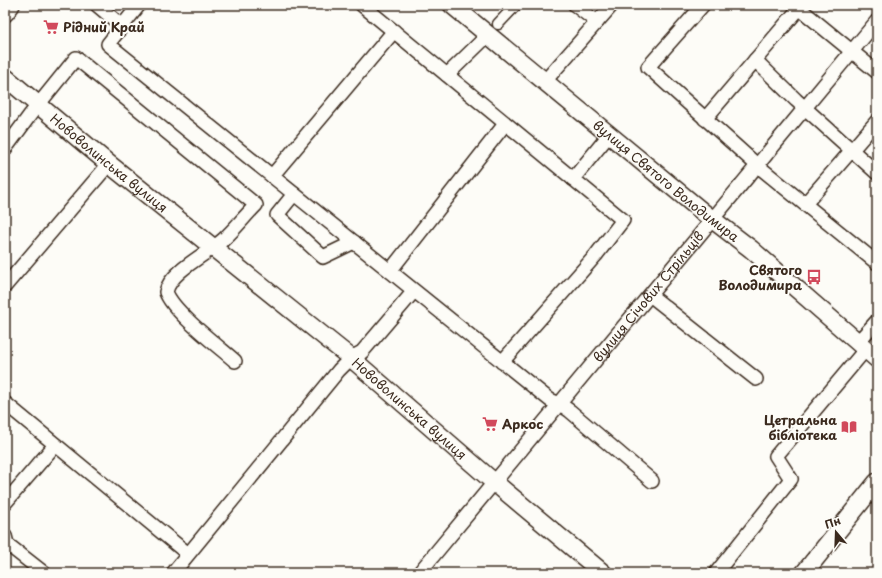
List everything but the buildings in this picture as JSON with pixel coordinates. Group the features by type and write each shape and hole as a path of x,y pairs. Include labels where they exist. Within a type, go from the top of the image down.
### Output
{"street":[{"path":"5,13 11,5"},
{"path":"97,5 122,26"},
{"path":"140,5 108,44 502,362 550,400 560,404 652,481"},
{"path":"362,5 623,220 596,255 502,362"},
{"name":"вулиця Святого Володимира","path":"452,5 493,30 545,81 784,277 866,351"},
{"path":"447,75 516,5"},
{"path":"575,5 598,22"},
{"path":"545,81 612,5"},
{"path":"703,5 648,67 758,166 877,263"},
{"path":"705,119 801,6 877,72"},
{"name":"вулиця Січових Стрільців","path":"419,573 877,21"},
{"path":"272,176 394,31"},
{"path":"5,149 76,58 256,205 225,238 214,247 200,255 171,281 166,292 168,298 184,316 235,361"},
{"path":"755,60 805,108 877,173"},
{"name":"Нововолинська вулиця","path":"5,77 108,164 214,247 351,358 494,482 603,573"},
{"path":"806,204 877,121"},
{"path":"390,271 505,124"},
{"path":"573,179 609,135"},
{"path":"5,286 108,164"},
{"path":"294,194 277,215 323,258 354,242"},
{"path":"173,573 351,358 362,352 414,291"},
{"path":"650,295 756,379"},
{"path":"716,573 791,479 776,456 866,351 877,322"},
{"path":"5,403 188,554"},
{"path":"5,503 55,445"},
{"path":"804,573 877,482"},
{"path":"5,536 7,544 44,573"}],"place":[{"name":"Рідний Край","path":"51,27"},
{"name":"Святого Володимира","path":"814,277"},
{"name":"Аркос","path":"490,424"},
{"name":"Цетральна бібліотека","path":"849,427"}]}
